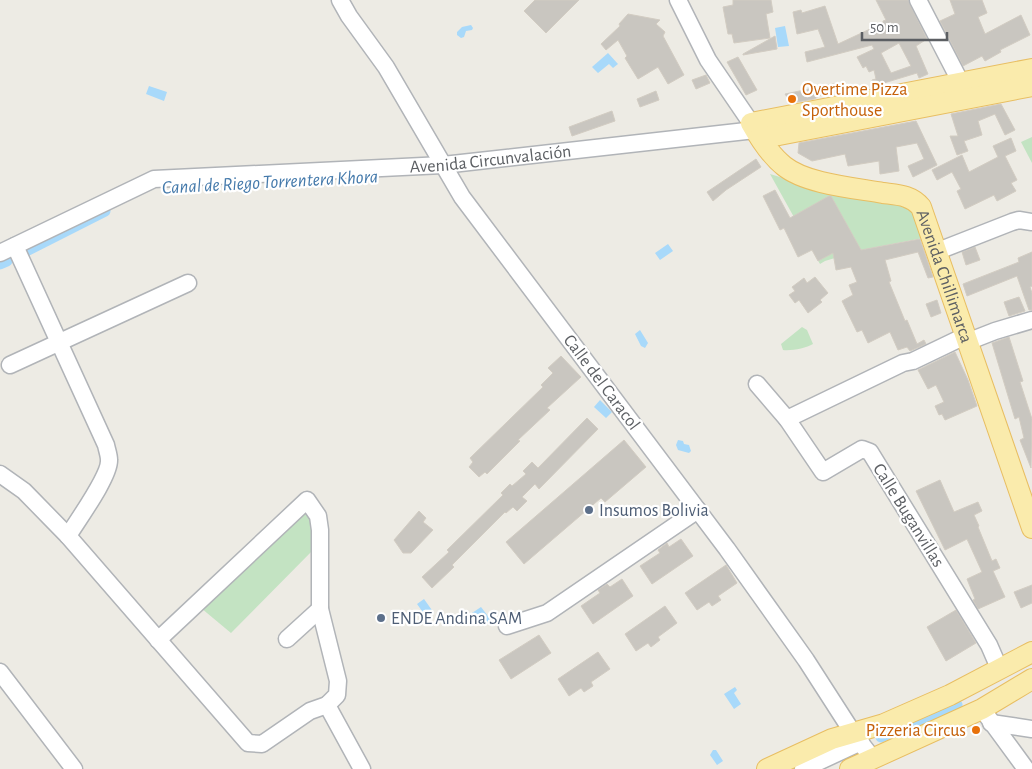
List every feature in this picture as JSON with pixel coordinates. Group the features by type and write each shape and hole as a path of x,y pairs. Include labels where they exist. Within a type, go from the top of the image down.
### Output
{"main road":[{"name":"Avenida Circunvalación","path":"755,130 958,78 1032,69"},
{"name":"Avenida Circunvalación","path":"755,130 779,135 1032,86"},
{"name":"Avenida Chillimarca","path":"755,130 774,158 796,174 834,185 911,198 922,207 1032,528"},
{"path":"767,769 832,739 857,738 950,695 1032,652"},
{"path":"859,766 986,716 1032,679"}],"street":[{"name":"Calle del Caracol","path":"340,0 349,16 386,67 462,196 698,510 806,660 857,738 859,766"},
{"name":"Avenida Chillimarca","path":"678,0 708,60 755,130"},
{"path":"918,0 958,78"},
{"name":"Avenida Circunvalación","path":"0,253 154,179 443,165 755,130"},
{"path":"938,251 1012,222 1019,220 1032,222"},
{"path":"15,246 106,445 109,461 106,472 94,494 68,536"},
{"path":"10,365 188,283"},
{"path":"787,419 903,363 913,361 966,339 1032,320"},
{"name":"Calle Buganvillas","path":"757,384 787,419 823,472 862,449 870,452 989,645 999,668"},
{"path":"0,474 24,492 68,536 158,640 248,743 262,744 310,711 327,705 337,695 338,681 320,609 320,530 318,516 307,500 158,640"},
{"path":"507,626 547,613 698,510"},
{"path":"287,639 320,609"},
{"path":"0,672 74,769"},
{"path":"327,705 362,769"},
{"path":"986,716 1032,729"},
{"path":"986,716 1026,769"},
{"path":"803,769 857,738"}],"green space":[{"path":"1032,137 1032,163 1021,142"},
{"path":"770,174 849,198 907,205 916,214 923,238 861,250 820,264"},
{"path":"802,327 807,330 813,344 799,349 783,350 781,344"},
{"path":"301,514 308,515 313,519 315,548 231,633 201,608"}],"water":[{"path":"471,25 472,30 466,31 464,37 461,38 457,35 457,32 462,27"},
{"path":"785,26 789,46 778,47 775,28"},
{"path":"608,53 618,64 613,68 609,64 598,73 592,67"},
{"path":"149,86 167,92 164,101 146,94"},
{"path":"668,244 673,251 660,260 655,253"},
{"path":"640,330 648,343 645,348 641,346 635,334"},
{"path":"600,400 612,412 606,418 594,407"},
{"path":"678,440 689,445 691,451 689,453 678,450 676,445"},
{"path":"424,599 434,613 427,618 417,604"},
{"path":"481,607 491,620 485,625 480,618 473,619 469,615"},
{"path":"735,687 737,690 734,693 741,704 734,709 724,694"},
{"path":"713,750 716,750 723,761 717,765 710,755"}],"building":[{"path":"535,0 579,0 546,33 524,11"},
{"path":"733,0 771,0 773,12 766,14 770,38 734,43 732,34 728,34 723,7 733,5"},
{"path":"876,0 908,0 927,39 916,46 928,74 919,78 917,73 874,86 872,80 876,79 874,70 869,72 866,66 863,68 857,57 874,49 872,45 807,62 805,52 825,47 818,29 797,34 793,12 801,10 802,13 825,6 838,44 886,20","holes":["899,43 911,66 891,73 881,53"]},
{"path":"950,0 982,0 987,13 978,17 985,34 1021,15 1030,35 1000,50 1001,52 985,61 982,56 963,66 940,21 955,14"},
{"path":"628,14 660,20 656,24 665,32 663,36 684,75 668,84 658,67 638,79 625,58 627,56 618,40 606,50 601,44 620,26 619,24"},
{"path":"775,36 777,49 743,55 743,54"},
{"path":"738,57 757,90 746,95 727,62"},
{"path":"706,75 710,83 696,89 692,80"},
{"path":"838,83 839,86 814,99 791,103 785,94"},
{"path":"656,91 659,100 640,107 637,99"},
{"path":"1001,104 1015,130 1005,135 995,114 978,121 982,135 964,141 968,151 957,155 950,136 958,136 951,114"},
{"path":"612,111 615,121 572,136 569,127"},
{"path":"916,121 937,165 913,177 908,166 924,159 917,143 896,147 899,171 880,174 879,161 848,166 845,154 812,161 798,153 799,143"},
{"path":"1011,138 1016,151 1005,156 1017,180 1011,183 1016,191 997,201 994,195 965,209 957,191 961,189 952,172 937,180 932,170 962,155 969,172 998,157 993,146"},
{"path":"756,159 761,167 713,201 707,192"},
{"path":"775,190 790,218 831,196 861,250 920,239 933,277 928,278 918,252 885,260 891,281 889,282 905,321 907,320 917,344 924,340 926,344 910,351 907,347 898,350 890,332 868,343 862,330 857,332 842,301 853,295 849,285 857,282 851,267 836,270 833,253 818,261 812,250 798,257 784,228 780,230 763,196"},
{"path":"975,247 980,260 966,265 962,252"},
{"path":"1032,252 1032,286 1030,287 1032,310 1029,310 1017,276 967,296 963,284 1019,262 1018,258"},
{"path":"815,277 828,293 820,300 822,302 808,313 799,300 795,303 789,295 795,291 792,287 804,278 807,283"},
{"path":"1019,297 1025,311 1009,316 1004,302"},
{"path":"937,300 941,313 931,317 926,304"},
{"path":"1009,337 1023,381 1020,382 1032,419 1031,468 1020,440 1024,438 1019,417 1015,419 992,343"},
{"path":"955,352 977,406 945,420 942,414 939,415 935,406 944,402 936,385 928,389 918,370"},
{"path":"561,356 581,377 547,408 550,410 518,440 520,441 487,474 485,472 479,477 469,467 473,462 470,458 543,387 541,385 553,373 548,368"},
{"path":"587,418 598,429 539,489 535,484 522,497 527,501 517,511 513,507 505,512 452,565 454,567 432,588 422,577 449,552 447,550 503,495 501,493 510,484 512,486 526,474 523,471 532,462 538,468"},
{"path":"624,440 646,467 605,502 601,498 524,564 506,542"},
{"path":"940,480 954,512 978,502 982,511 974,515 978,527 992,561 996,559 1000,568 993,571 1005,597 978,609 973,600 975,599 967,579 982,572 967,539 945,550 916,491"},
{"path":"419,511 426,518 423,522 433,530 411,553 403,553 394,540"},
{"path":"681,539 693,556 652,584 640,566 660,553 658,550 667,543 669,547"},
{"path":"726,565 737,583 718,596 721,600 712,606 709,602 697,610 685,593"},
{"path":"622,579 633,596 593,624 581,606 600,593 598,590 607,584 610,587"},
{"path":"1032,585 1032,603 1021,608 1014,592"},
{"path":"665,606 677,623 658,637 660,640 651,647 648,643 636,651 625,634"},
{"path":"956,610 976,643 946,661 927,627"},
{"path":"539,635 551,653 511,679 499,660"},
{"path":"598,652 610,669 591,682 593,686 584,692 581,688 569,696 558,679"}],"waterway":[{"name":"Canal de Riego Torrentera Khora","path":"26,251 105,211"},
{"name":"Canal de Riego Torrentera Khora","path":"0,264 7,261"},
{"name":"Canal de Riego Torrentera Khora","path":"881,737 957,705"}],"place":[{"name":"Overtime Pizza Sporthouse","path":"792,99"},
{"name":"Insumos Bolivia","path":"589,510"},
{"name":"ENDE Andina SAM","path":"381,618"},
{"name":"Pizzeria Circus","path":"976,730"}]}
